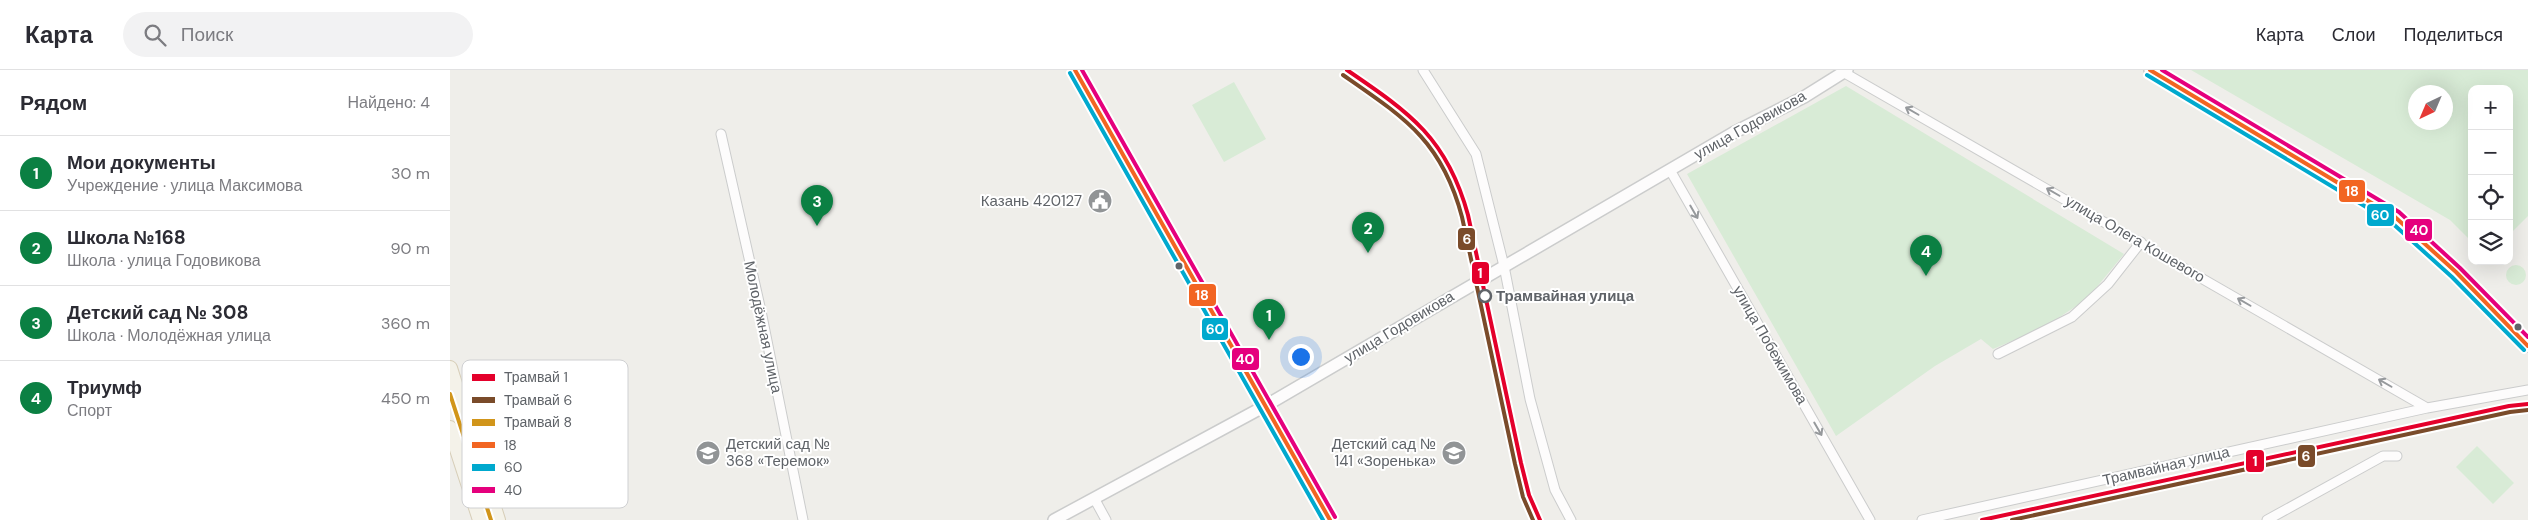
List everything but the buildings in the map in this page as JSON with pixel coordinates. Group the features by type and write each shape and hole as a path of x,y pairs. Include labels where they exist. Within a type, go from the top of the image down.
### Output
{"main road":[{"path":"1075,70 1330,520"},
{"path":"450,368 462,406"},
{"path":"450,428 462,465"},
{"path":"476,508 480,520"},
{"path":"494,508 498,520"}],"street":[{"path":"1423,70 1476,154 1504,266 1533,408 1554,490 1571,520"},
{"path":"2150,70 2395,217 2456,272 2528,346"},
{"name":"улица Годовикова","path":"1054,520 1265,406 1734,133 1804,96 1845,71"},
{"name":"улица Олега Кошевого","path":"1845,71 2427,408"},
{"name":"Молодёжная улица","path":"721,134 761,311 803,520"},
{"name":"улица Побежимова","path":"1670,170 1870,520"},
{"path":"1998,354 2072,318 2108,284 2141,242"},
{"name":"Трамвайная улица","path":"1922,520 2427,408 2528,390"},
{"path":"2267,520 2383,456 2397,456"},
{"path":"1094,498 1106,520"}],"green space":[{"path":"2191,70 2528,70 2528,216 2513,231 2513,85 2468,85 2468,238 2450,220"},
{"path":"1234,82 1266,139 1224,162 1192,105"},
{"path":"1846,86 2124,254 2087,299 2043,328 1993,349 1981,339 1935,366 1836,436 1687,174"},
{"path":"2512,265 2520,265 2526,271 2526,279 2520,285 2512,285 2506,279 2506,271"},
{"path":"2477,446 2514,483 2493,504 2456,467"}],"tram line":[{"name":"1","path":"1347,70 1390,100 1423,130 1449,166 1459,188 1468,215 1521,463 1529,495 1540,520"},
{"name":"6","path":"1343,75 1403,119 1418,134 1432,150 1444,169 1454,191 1462,217 1515,464 1523,497 1533,520"},
{"name":"8","path":"450,394 462,431"},
{"name":"1","path":"1982,520 2509,406 2528,404"},
{"name":"6","path":"2012,520 2510,412 2528,410"},
{"name":"8","path":"487,508 491,520"}],"transit line":[{"name":"18","path":"1075,70 1330,520"},
{"name":"40","path":"1082,70 1335,517"},
{"name":"18","path":"2150,70 2395,217 2456,272 2528,346"},
{"name":"40","path":"2162,70 2399,212 2460,268 2528,337"},
{"name":"60","path":"1070,73 1323,520"},
{"name":"60","path":"2147,75 2391,222 2452,277 2524,350"}],"place":[{"name":"Казань 420127","path":"1100,201"},
{"name":"Детский сад № 308","path":"817,226"},
{"name":"Школа №168","path":"1368,253"},
{"name":"Триумф","path":"1926,276"},
{"name":"Трамвайная улица","path":"1485,296"},
{"name":"Мои документы","path":"1269,340"},
{"name":"Детский сад № 368 «Теремок»","path":"708,453"},
{"name":"Детский сад № 141 «Зоренька»","path":"1454,453"}]}
